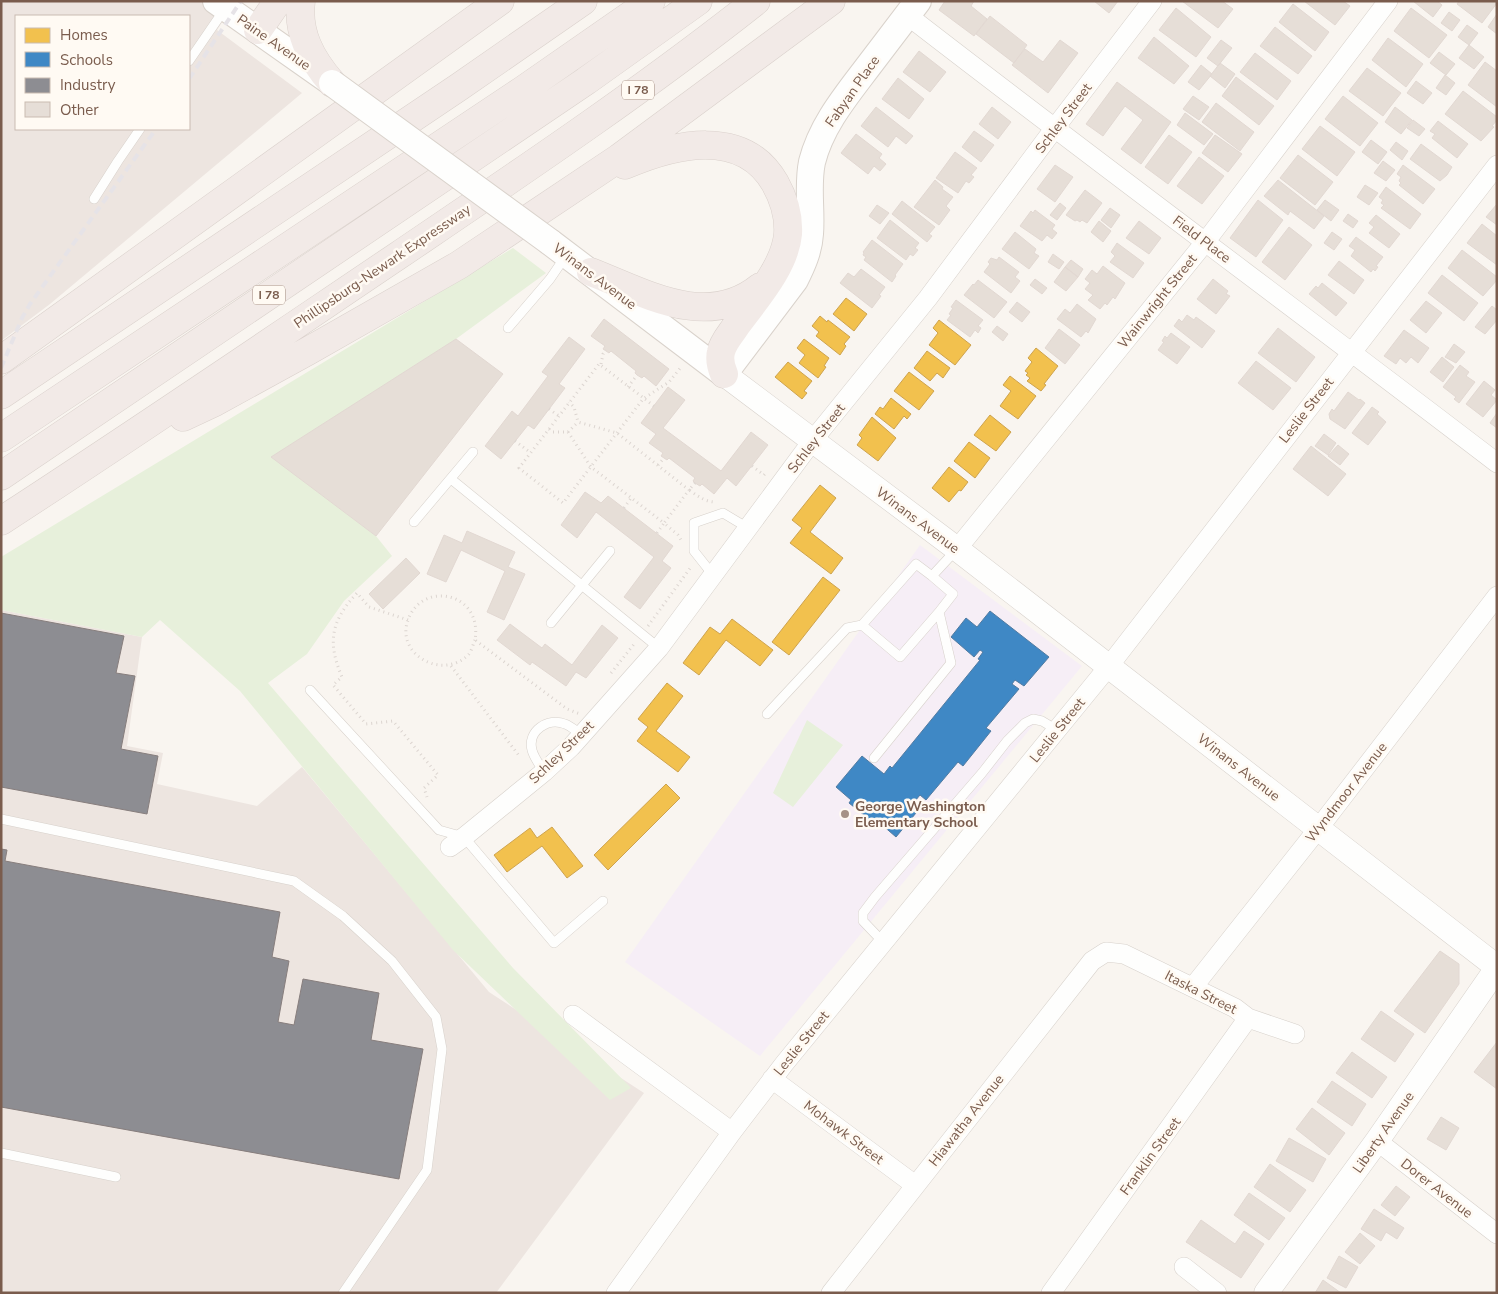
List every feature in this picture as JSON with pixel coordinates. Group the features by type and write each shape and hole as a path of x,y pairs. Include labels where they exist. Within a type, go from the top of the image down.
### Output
{"highway":[{"path":"258,30 278,1"},
{"path":"301,1 300,23 304,39 316,63 332,82"},
{"path":"1,360 500,1"},
{"path":"1,395 459,87 583,1"},
{"name":"I 78","path":"1,438 523,90 652,1"},
{"name":"I 78","path":"1,476 578,87 635,48 698,1"},
{"name":"Phillipsburg-Newark Expressway","path":"1,521 566,141 662,73 756,1"},
{"path":"98,457 215,402 459,265 620,158 831,1"},
{"path":"582,183 647,156 683,147 718,146 737,150 748,155 758,161 773,179 786,209 788,234 786,244 775,272 724,343 720,358 724,374"},
{"path":"591,272 669,303 694,307 719,306 741,300 759,289 775,272"}],"main road":[{"name":"Paine Avenue","path":"221,5 332,82"},
{"name":"Fabyan Place","path":"724,374 795,280 800,270 810,235 809,199 812,164 826,126 913,8"},
{"name":"Winans Avenue","path":"332,82 591,272 724,374"}],"street":[{"name":"Schley Street","path":"457,842 544,772 582,735 659,648 813,440 928,298 1152,1"},
{"name":"Wainwright Street","path":"957,549 1206,241 1388,1"},
{"name":"Field Place","path":"913,8 1054,129 1206,241 1497,463"},
{"name":"Leslie Street","path":"616,1293 772,1079 1109,666 1497,165"},
{"name":"Winans Avenue","path":"724,374 957,549 1497,967"},
{"name":"Wyndmoor Avenue","path":"1193,987 1318,829 1497,596"},
{"name":"Itaska Street","path":"1106,952 1124,954 1234,1008 1248,1018 1295,1034"},
{"name":"Hiawatha Avenue","path":"831,1293 1092,961 1106,952"},
{"name":"Liberty Avenue","path":"1266,1293 1377,1141 1497,967"},
{"path":"573,1015 732,1132"},
{"name":"Franklin Street","path":"1051,1293 1248,1018"},
{"name":"Mohawk Street","path":"772,1079 915,1185"},
{"name":"Dorer Avenue","path":"1377,1141 1497,1234"},
{"path":"1184,1267 1217,1293"}],"lane":[{"path":"190,59 221,5"},
{"path":"94,199 139,130"},
{"path":"508,328 550,279 558,249"},
{"path":"414,522 473,452"},
{"path":"451,479 659,648"},
{"path":"713,575 694,551 694,523 723,513 748,528"},
{"path":"932,576 957,549"},
{"path":"551,623 610,551"},
{"path":"767,714 842,632 847,628 862,625 916,564 953,594 900,657 862,625"},
{"path":"874,758 950,664 938,612"},
{"path":"310,690 439,830 457,842 554,942 603,901"},
{"path":"883,942 863,920 863,913 875,898 1025,723 1034,719 1042,721 1057,730"},
{"path":"544,772 532,750 531,743 533,735 538,729 544,724 559,722 566,724 582,735"},
{"path":"1,820 294,882 343,916 392,961 436,1017 442,1048 427,1170 343,1293"},
{"path":"1,1153 116,1177"}],"path":[{"path":"606,350 602,354 600,365 519,468 563,503 643,399 669,382 681,366 689,372"},
{"path":"600,365 654,406"},
{"path":"628,387 637,375"},
{"path":"569,402 574,407 578,422"},
{"path":"549,409 559,416"},
{"path":"578,422 617,434 703,500 710,502 725,501"},
{"path":"549,429 553,432 568,432 578,422"},
{"path":"568,432 591,467 678,535 682,546"},
{"path":"515,441 531,453"},
{"path":"658,466 664,458"},
{"path":"752,466 764,475"},
{"path":"758,483 769,468"},
{"path":"657,533 695,482"},
{"path":"624,508 631,498"},
{"path":"608,677 691,567 688,562"},
{"path":"408,620 369,607 357,594 339,616 334,628 333,652 342,677 333,685 366,724 393,722 399,728 438,776 424,788 425,794 430,800"},
{"path":"453,597 472,611 476,622 475,640 470,653 451,666 428,664 416,655 409,644 406,634 408,620 416,606 429,598 453,597"},
{"path":"475,640 567,709 580,714 586,706"},
{"path":"451,666 522,760"}],"shaded area":[{"path":"1,1 236,1 217,30 302,93 50,304 1,341"},
{"name":"George Washington Elementary School","path":"920,545 1082,666 760,1056 625,962"},
{"path":"1,610 142,637 127,746 163,753 157,784 257,806 302,767 489,992 644,1093 496,1293 1,1293"}],"green space":[{"path":"513,248 546,273 456,339 272,457 376,536 392,556 344,601 307,654 268,683 513,968 631,1088 610,1100 453,950 240,691 160,620 142,637 1,610 1,557"},
{"path":"807,720 843,745 793,807 773,793"}],"building: Homes":[{"path":"846,298 867,314 854,331 833,314"},
{"path":"820,316 850,337 844,344 846,346 840,355 816,336 819,332 812,326"},
{"path":"939,320 971,345 955,365 929,345 938,333 933,328"},
{"path":"804,339 829,358 824,366 826,367 818,378 799,363 805,355 797,348"},
{"path":"1036,348 1058,366 1041,391 1027,381 1030,378 1026,375 1028,373 1025,371 1032,362 1028,358"},
{"path":"927,351 950,368 943,378 937,373 930,381 914,368"},
{"path":"788,362 812,381 804,391 807,393 802,399 775,377"},
{"path":"909,372 934,391 919,410 894,391"},
{"path":"1010,376 1036,396 1018,419 1000,406 1011,391 1003,385"},
{"path":"891,398 911,414 907,419 904,416 894,429 875,414 880,407 883,409"},
{"path":"990,415 1011,432 996,451 974,435"},
{"path":"872,417 896,438 878,461 857,445 862,438 859,435"},
{"path":"969,442 990,458 975,478 954,461"},
{"path":"949,467 968,482 949,502 932,488"},
{"path":"820,485 836,498 810,532 843,558 831,574 790,543 802,528 792,520"},
{"path":"823,577 840,590 789,655 772,642"},
{"path":"732,619 773,650 760,666 726,640 699,675 683,663 710,627 720,634"},
{"path":"667,683 683,696 656,731 690,757 678,772 637,741 648,727 638,719"},
{"path":"666,784 680,798 608,870 594,855"},
{"path":"552,827 583,866 567,878 542,846 507,872 494,855 530,828 537,838"}],"building: Schools":[{"path":"990,611 1049,657 1024,686 1015,680 1012,684 1019,689 986,728 991,731 963,766 958,762 926,800 920,795 910,807 916,813 896,837 881,824 879,827 849,803 851,800 836,787 862,756 884,774 890,766 892,768 980,660 978,659 983,652 980,650 974,657 951,637 966,618 977,627"}],"building: Industry":[{"path":"1,613 124,636 116,673 135,676 121,749 158,756 147,814 1,787"},
{"path":"1,849 7,850 5,861 280,912 272,957 289,961 278,1022 294,1025 303,979 379,993 371,1040 423,1049 399,1179 1,1107"}],"building: Other":[{"path":"945,1 974,1 971,6 987,19 974,36 939,10"},
{"path":"1094,1 1118,1 1109,13"},
{"path":"1182,1 1222,1 1233,9 1218,28"},
{"path":"1304,1 1343,1 1350,6 1335,25"},
{"path":"1413,1 1437,1 1442,5 1433,17"},
{"path":"1459,1 1497,1 1497,3 1482,23 1457,4"},
{"path":"1293,4 1329,32 1315,51 1279,22"},
{"path":"1176,8 1211,37 1196,57 1159,30"},
{"path":"1411,8 1447,35 1429,58 1394,31"},
{"path":"1449,12 1460,20 1452,31 1441,23"},
{"path":"1497,14 1497,34 1488,27"},
{"path":"990,16 1027,45 1014,63 976,34"},
{"path":"1467,25 1478,33 1469,45 1458,37"},
{"path":"1275,27 1312,56 1298,74 1260,46"},
{"path":"1154,37 1189,66 1174,84 1138,58"},
{"path":"1388,38 1423,64 1406,87 1372,60"},
{"path":"1060,40 1078,53 1048,93 1012,65 1025,49 1043,62"},
{"path":"1221,40 1232,48 1218,66 1207,58"},
{"path":"1469,45 1484,57 1474,69 1459,58"},
{"path":"919,51 946,72 930,92 903,72"},
{"path":"1439,52 1455,64 1446,75 1430,63"},
{"path":"1255,53 1291,81 1277,100 1240,72"},
{"path":"1485,62 1497,71 1497,107 1468,85"},
{"path":"1220,63 1235,74 1225,88 1210,76"},
{"path":"1201,65 1212,74 1199,90 1188,82"},
{"path":"1367,68 1401,93 1383,116 1349,91"},
{"path":"1445,75 1455,83 1446,95 1436,88"},
{"path":"1236,77 1274,106 1259,125 1222,96"},
{"path":"898,78 924,99 909,119 882,99"},
{"path":"1416,81 1432,93 1423,104 1407,93"},
{"path":"1117,82 1171,122 1141,164 1121,149 1143,120 1125,106 1103,136 1086,124"},
{"path":"1463,91 1497,117 1492,126 1494,127 1481,141 1445,114"},
{"path":"1193,96 1209,107 1199,120 1183,109"},
{"path":"1343,96 1378,123 1360,146 1325,119"},
{"path":"1216,103 1254,132 1240,151 1202,122"},
{"path":"876,107 913,136 906,144 896,136 888,147 861,126"},
{"path":"992,107 1011,122 998,139 979,124"},
{"path":"1395,107 1412,120 1401,134 1385,122"},
{"path":"1185,113 1213,134 1204,145 1177,125"},
{"path":"1413,120 1425,129 1419,136 1407,128"},
{"path":"1438,121 1468,144 1457,158 1432,138 1435,134 1430,131"},
{"path":"1320,126 1355,152 1337,176 1302,149"},
{"path":"974,131 994,145 981,162 962,147"},
{"path":"856,134 882,154 879,158 886,164 880,171 874,166 868,174 841,153"},
{"path":"1169,135 1192,152 1168,184 1145,167"},
{"path":"1215,135 1242,154 1228,172 1202,153"},
{"path":"1371,140 1387,152 1378,164 1362,152"},
{"path":"1396,142 1408,151 1402,160 1390,150"},
{"path":"1421,144 1452,167 1440,181 1410,159"},
{"path":"955,152 977,168 971,175 974,177 969,183 966,181 958,193 936,178"},
{"path":"1298,155 1333,182 1315,205 1280,178"},
{"path":"1199,157 1224,176 1202,204 1177,186"},
{"path":"1383,161 1395,170 1386,181 1374,173"},
{"path":"1055,165 1073,177 1055,202 1037,189"},
{"path":"1403,165 1435,189 1423,204 1399,185 1401,177 1397,174"},
{"path":"935,180 943,187 942,189 953,197 946,206 950,210 939,225 914,207"},
{"path":"1278,180 1324,216 1314,229 1290,211 1288,215 1264,196"},
{"path":"1365,185 1378,193 1369,205 1357,197"},
{"path":"1386,187 1421,214 1410,229 1381,208 1384,205 1381,203 1383,200 1379,197"},
{"path":"1085,190 1102,203 1087,223 1082,220 1080,222 1075,221 1066,215"},
{"path":"1258,200 1283,220 1256,257 1230,238"},
{"path":"1325,200 1339,210 1331,221 1317,210"},
{"path":"902,201 935,227 929,234 932,236 927,242 892,214"},
{"path":"1060,203 1066,208 1057,220 1050,215"},
{"path":"1497,204 1497,225 1486,217"},
{"path":"877,205 889,213 880,224 869,216"},
{"path":"1110,208 1120,215 1111,228 1101,220"},
{"path":"1035,210 1055,225 1052,229 1057,233 1052,239 1047,235 1042,241 1020,226 1031,211 1033,213"},
{"path":"1348,214 1358,221 1353,228 1343,221"},
{"path":"1376,215 1400,234 1389,248 1369,233 1374,227 1369,223"},
{"path":"890,220 919,243 915,248 918,250 913,256 910,254 906,260 877,238"},
{"path":"1099,221 1111,231 1103,242 1091,232"},
{"path":"1139,221 1161,238 1149,254 1126,238"},
{"path":"1482,224 1497,236 1497,265 1467,243"},
{"path":"1289,227 1312,245 1285,280 1262,262"},
{"path":"1015,232 1036,249 1034,253 1039,256 1029,269 1002,249"},
{"path":"1332,232 1342,239 1334,250 1324,243"},
{"path":"1356,237 1383,257 1376,266 1378,267 1375,271 1373,269 1371,272 1351,256 1355,250 1349,246"},
{"path":"872,240 903,264 892,282 864,260 866,257 863,255 863,252"},
{"path":"1117,243 1144,263 1133,278 1110,262 1115,256 1111,252"},
{"path":"1462,250 1497,277 1497,280 1483,296 1448,268"},
{"path":"1053,254 1064,262 1059,269 1048,262"},
{"path":"999,257 1019,272 1015,277 1020,281 1011,293 984,272 990,264 988,262 991,258 997,260"},
{"path":"1071,260 1083,269 1078,277 1065,267"},
{"path":"1339,261 1364,280 1354,294 1328,275"},
{"path":"1103,266 1125,283 1115,299 1113,297 1107,305 1105,303 1100,309 1088,300 1093,295 1085,289 1090,283 1085,279 1092,270 1097,274"},
{"path":"1065,267 1078,277 1066,291 1054,282"},
{"path":"861,269 885,287 872,308 840,283 848,273 854,277"},
{"path":"1442,275 1478,303 1464,321 1428,293"},
{"path":"1035,279 1047,288 1042,294 1030,285"},
{"path":"1213,279 1228,291 1226,294 1230,296 1216,314 1197,299"},
{"path":"978,280 1007,302 994,318 964,295"},
{"path":"1322,283 1347,303 1336,316 1309,294 1316,286 1318,288"},
{"path":"956,300 983,320 978,326 981,328 978,333 975,330 970,337 947,320 951,315 949,314 953,308 951,307"},
{"path":"1426,301 1442,313 1426,333 1410,320"},
{"path":"1017,302 1030,312 1022,322 1009,312"},
{"path":"1077,304 1096,319 1088,333 1086,331 1081,337 1057,319 1065,309 1070,313"},
{"path":"1492,306 1497,310 1497,320 1485,334 1475,327"},
{"path":"1187,315 1194,320 1196,317 1215,331 1202,348 1174,326 1179,319 1182,322"},
{"path":"604,319 669,369 656,386 644,376 642,378 637,375 636,371 611,351 609,353 603,349 605,346 591,336"},
{"path":"997,326 1008,334 1003,341 992,332"},
{"path":"1278,328 1315,357 1296,382 1258,353"},
{"path":"1059,329 1080,345 1065,364 1045,348"},
{"path":"1404,330 1429,348 1418,363 1411,357 1406,363 1400,358 1396,364 1384,356"},
{"path":"1171,333 1190,347 1177,364 1158,350 1164,342 1162,341 1165,336 1167,338"},
{"path":"569,337 585,349 559,384 565,388 534,429 528,425 501,459 485,446 512,411 518,416 548,376 542,372"},
{"path":"456,339 503,374 376,536 271,457"},
{"path":"1454,344 1465,352 1456,363 1445,357"},
{"path":"1442,357 1454,367 1443,382 1430,372"},
{"path":"1256,361 1291,388 1273,410 1238,383"},
{"path":"1460,365 1469,372 1466,376 1475,382 1459,403 1454,399 1456,397 1443,387"},
{"path":"1484,381 1495,390 1491,395 1497,400 1483,417 1466,404"},
{"path":"668,387 685,400 663,428 721,471 751,432 768,445 736,486 727,478 714,494 702,484 700,486 695,483 693,481 695,478 669,458 667,460 661,456 663,453 649,443 656,434 641,423"},
{"path":"1348,392 1365,403 1345,429 1330,419 1329,414 1332,409 1334,411"},
{"path":"1372,407 1379,412 1377,414 1386,422 1368,445 1352,433"},
{"path":"1497,413 1497,428 1490,423"},
{"path":"1324,434 1336,443 1328,455 1315,446"},
{"path":"1338,445 1349,454 1340,465 1328,456"},
{"path":"1311,446 1346,474 1328,496 1293,469"},
{"path":"585,492 601,503 608,496 673,546 662,561 671,568 640,609 624,597 654,557 596,512 577,538 561,525"},
{"path":"467,531 515,552 508,567 525,574 504,620 487,612 505,571 461,550 446,582 427,574 444,535 462,543"},
{"path":"406,558 420,573 383,609 369,594"},
{"path":"510,624 542,648 545,644 572,665 602,625 618,638 586,678 576,672 566,686 532,662 530,665 497,640"},
{"path":"1440,951 1459,964 1459,984 1425,1033 1394,1011"},
{"path":"1381,1011 1414,1034 1395,1062 1361,1039"},
{"path":"1497,1042 1497,1089 1474,1072"},
{"path":"1352,1052 1387,1077 1372,1098 1336,1073"},
{"path":"1332,1081 1366,1104 1352,1126 1317,1102"},
{"path":"1312,1108 1345,1133 1329,1155 1296,1129"},
{"path":"1441,1117 1459,1128 1446,1150 1427,1139"},
{"path":"1289,1138 1326,1159 1313,1182 1276,1161"},
{"path":"1270,1164 1306,1190 1290,1212 1254,1187"},
{"path":"1396,1186 1410,1197 1395,1216 1381,1205"},
{"path":"1249,1193 1285,1218 1269,1240 1234,1215"},
{"path":"1374,1209 1404,1228 1397,1239 1386,1232 1381,1241 1361,1229"},
{"path":"1201,1220 1235,1244 1244,1231 1264,1244 1241,1278 1186,1242"},
{"path":"1360,1233 1375,1246 1360,1264 1345,1252"},
{"path":"1339,1256 1358,1267 1346,1288 1327,1278"},
{"path":"1323,1280 1341,1293 1315,1293"}],"railway":[{"path":"190,78 241,1"},
{"path":"1,368 22,318 30,304 155,130"}],"place":[{"name":"George Washington Elementary School","path":"845,814"}]}
